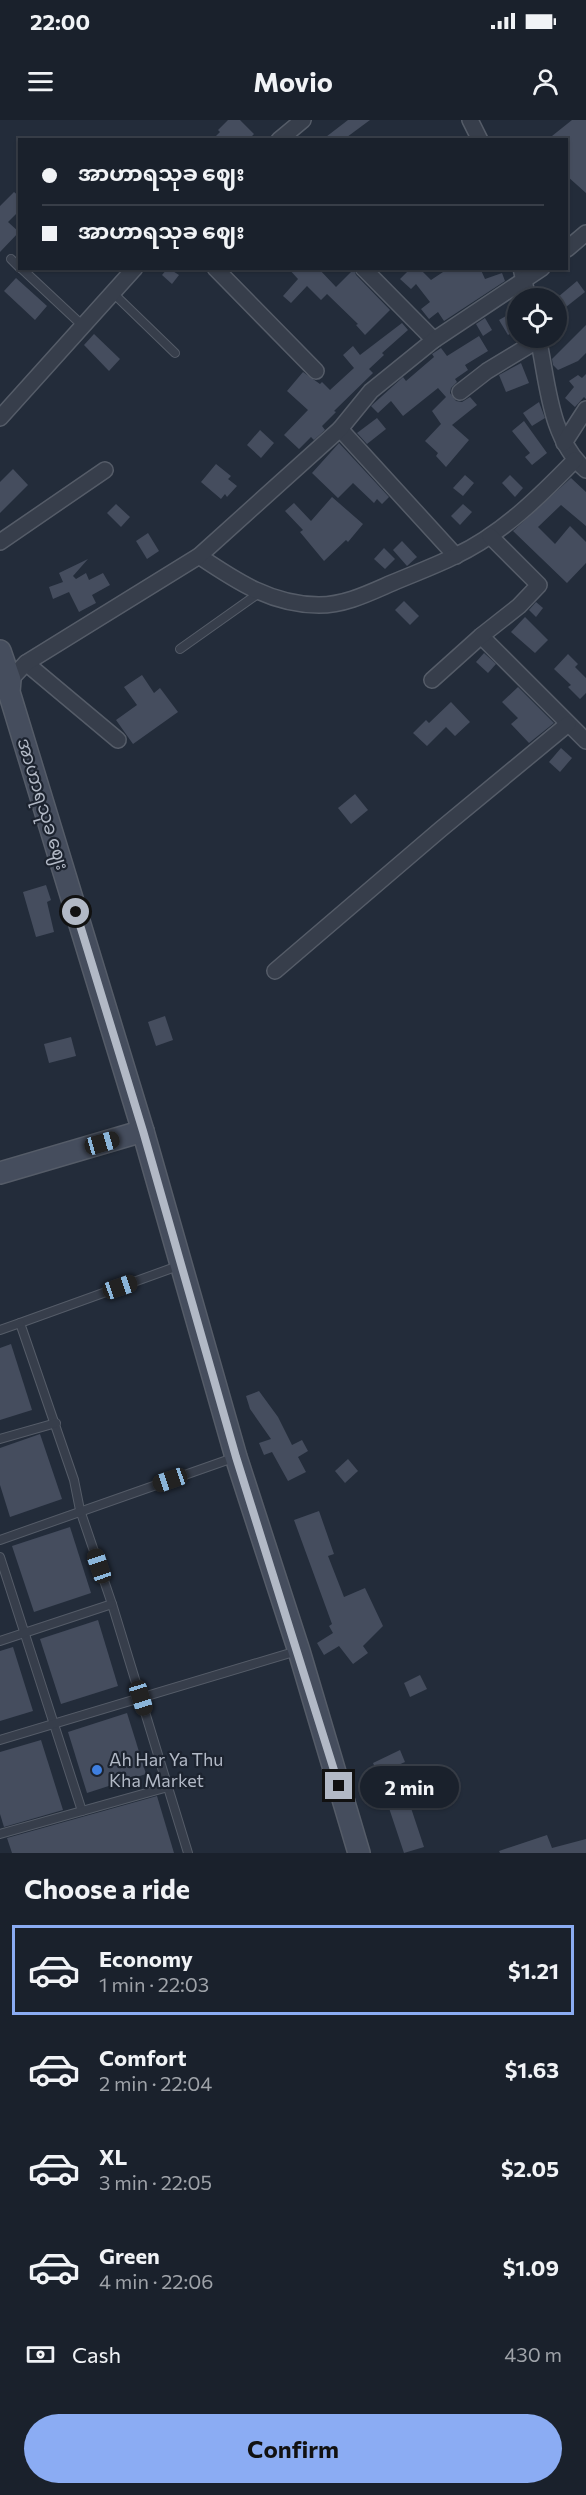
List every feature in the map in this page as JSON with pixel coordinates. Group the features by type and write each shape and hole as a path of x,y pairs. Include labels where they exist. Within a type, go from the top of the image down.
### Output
{"street":[{"path":"281,138 303,120"},
{"path":"470,120 479,138"},
{"path":"568,248 586,232"},
{"path":"0,418 133,270"},
{"path":"217,270 316,371"},
{"path":"365,270 434,340"},
{"path":"6,689 26,663 199,556 340,429 371,390 522,275 536,270"},
{"path":"460,392 524,348"},
{"path":"199,556 242,585 259,593 319,605 353,599 456,556 490,536 581,465 564,443 550,401 540,348"},
{"path":"564,443 586,409"},
{"path":"340,429 456,556"},
{"path":"0,542 105,470"},
{"path":"432,680 519,606 539,585 490,536"},
{"path":"481,636 586,741"},
{"name":"အာဟာရသုခ ဈေး","path":"0,651 6,689 143,1131 236,1457 299,1651 359,1853"},
{"path":"26,663 118,740"},
{"path":"274,971 441,828 568,724"},
{"path":"0,1173 143,1131"}],"lane":[{"path":"10,259 18,266"},
{"path":"22,270 83,326"},
{"path":"113,293 175,353"},
{"path":"180,649 259,593"},
{"path":"0,1330 180,1265"},
{"path":"20,1323 56,1423 74,1480 80,1510 112,1604 188,1853"},
{"path":"0,1439 56,1423"},
{"path":"0,1540 236,1457"},
{"path":"0,1557 82,1811"},
{"path":"0,1641 112,1604"},
{"path":"0,1740 299,1651"},
{"path":"0,1834 168,1787"}],"building":[{"path":"228,120 240,120 254,134 250,138 214,138 220,132 218,130"},
{"path":"348,120 370,120 346,138 325,138"},
{"path":"572,120 586,120 586,193 568,177 568,138 550,138"},
{"path":"14,192 18,195 18,212 8,222 18,233 0,252 0,206"},
{"path":"166,270 171,270 179,275 172,284 162,275"},
{"path":"290,270 320,270 336,287 354,270 356,275 390,310 365,335 356,325 358,324 327,294 321,300 307,286 291,303 283,296 298,279"},
{"path":"409,270 421,270 431,280 446,270 481,270 485,279 502,273 505,281 444,321 438,312 429,319 421,309 430,302 416,284 411,289 400,279"},
{"path":"16,278 47,306 35,320 4,291"},
{"path":"577,281 585,292 567,306 567,289"},
{"path":"507,315 507,333 499,320"},
{"path":"485,318 492,330 483,336 476,324"},
{"path":"402,323 408,330 382,353 384,355 369,369 373,373 334,411 336,412 322,426 325,430 314,440 311,437 299,449 284,435 308,410 287,391 303,372 320,384 322,382 330,390 354,368 343,355 353,346 360,355"},
{"path":"586,325 586,353 578,361 558,370 553,365 552,359 563,348 567,348 567,344"},
{"path":"94,334 120,359 109,371 84,345"},
{"path":"479,336 488,351 465,365 468,370 455,379 457,382 451,388 450,393 456,401 462,402 470,397 477,405 452,425 469,440 446,467 436,456 438,453 425,441 441,424 432,411 446,397 438,388 403,416 391,401 378,413 371,406 403,377 406,381 434,357 432,354 441,348 447,356"},
{"path":"521,363 529,383 506,392 499,375"},
{"path":"586,374 586,399 584,397 575,407 565,398 574,387 569,381 578,375 582,378"},
{"path":"539,402 545,418 532,426 523,413"},
{"path":"377,418 386,429 367,444 357,433"},
{"path":"524,421 547,453 532,465 525,457 530,453 512,431"},
{"path":"260,430 274,443 261,458 247,445"},
{"path":"339,443 389,497 382,504 377,499 374,503 353,483 338,498 312,473"},
{"path":"216,464 231,476 228,479 237,486 227,497 225,494 221,499 201,482"},
{"path":"13,469 28,485 0,513 0,482"},
{"path":"465,475 474,483 463,496 453,488"},
{"path":"510,475 523,488 515,497 502,483"},
{"path":"571,478 586,492 586,526 561,505 538,527 555,544 570,526 586,542 586,563 567,583 513,531"},
{"path":"332,497 363,524 348,542 346,540 324,561 300,532 303,530 285,511 294,503 311,521"},
{"path":"116,504 130,517 121,527 107,513"},
{"path":"463,504 472,512 460,525 451,516"},
{"path":"148,533 159,551 147,559 136,541"},
{"path":"402,541 417,557 407,566 393,550"},
{"path":"384,548 395,559 385,569 374,559"},
{"path":"88,559 73,576 76,579 86,573 89,580 103,573 110,585 92,595 96,603 79,612 69,592 53,599 49,587 63,582 59,573"},
{"path":"404,601 419,616 410,625 395,610"},
{"path":"536,602 543,608 536,617 529,610"},
{"path":"525,617 548,640 535,653 511,632"},
{"path":"484,653 496,664 488,673 476,662"},
{"path":"568,654 578,664 575,667 586,678 586,693 580,699 568,687 571,685 554,669"},
{"path":"142,675 154,693 160,688 178,712 133,744 116,720 137,705 124,687"},
{"path":"518,687 554,723 529,743 511,724 518,718 502,702"},
{"path":"451,702 470,722 455,736 446,727 427,746 413,733 426,720 429,723"},
{"path":"561,748 572,758 560,772 549,762"},
{"path":"355,794 368,810 351,824 338,808"},
{"path":"46,885 51,900 47,902 54,932 36,937 23,892"},
{"path":"165,1016 173,1040 156,1046 148,1022"},
{"path":"71,1037 76,1056 49,1063 44,1044"},
{"path":"11,1344 32,1410 0,1420 0,1348"},
{"path":"259,1391 278,1417 292,1445 302,1440 308,1451 298,1457 306,1472 288,1481 272,1452 264,1455 259,1443 271,1439 250,1409 246,1396"},
{"path":"40,1434 62,1499 10,1517 0,1485 0,1448"},
{"path":"348,1459 358,1471 345,1483 335,1471"},
{"path":"319,1511 334,1554 328,1556 344,1597 365,1588 383,1626 363,1646 368,1653 353,1664 339,1646 324,1655 317,1643 333,1633 329,1626 332,1624 294,1520"},
{"path":"70,1527 91,1593 34,1612 12,1546"},
{"path":"98,1620 118,1686 61,1704 40,1639"},
{"path":"13,1647 33,1711 0,1721 0,1651"},
{"path":"420,1675 427,1689 410,1697 404,1683"},
{"path":"127,1713 146,1774 87,1793 68,1732"},
{"path":"41,1740 63,1810 4,1827 0,1814 0,1752"},
{"path":"400,1750 405,1762 378,1774 373,1763"},
{"path":"157,1796 174,1853 12,1853 7,1838"},
{"path":"408,1799 424,1847 404,1853 388,1805"},
{"path":"547,1835 552,1848 586,1839 586,1853 500,1853 499,1851"}],"place":[{"name":"Ah Har Ya Thu Kha Market","path":"97,1770"}],"route":[{"path":"76,912 143,1131 236,1457 299,1651 339,1786"}]}
